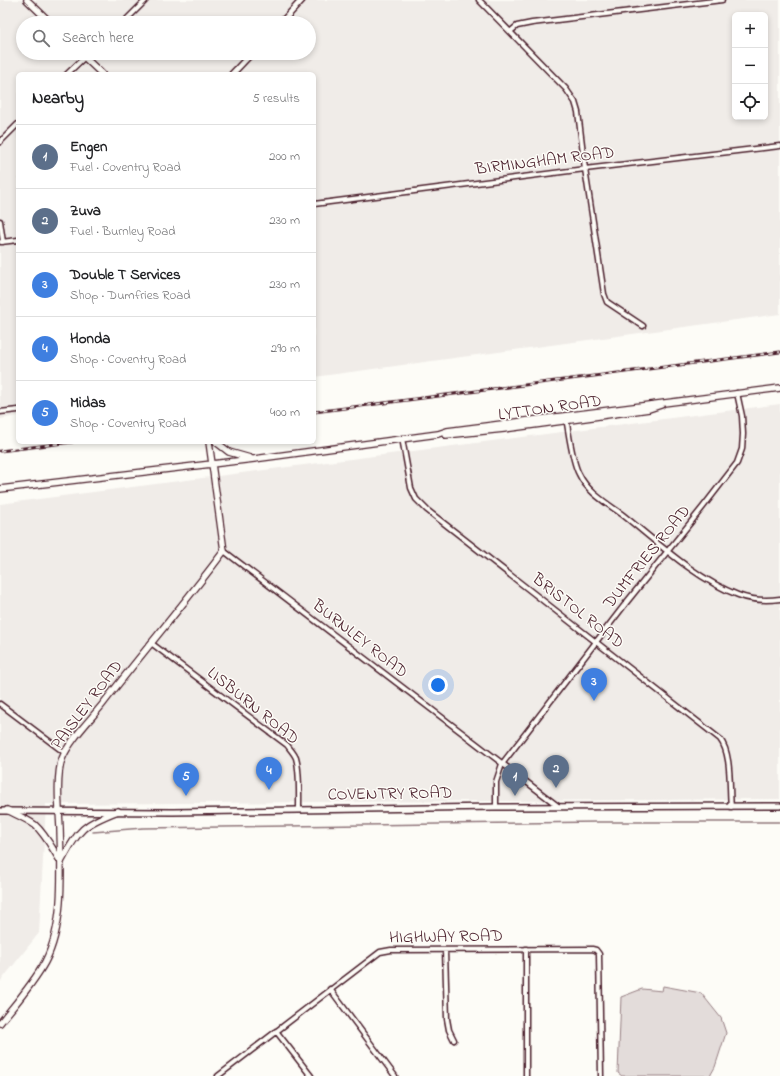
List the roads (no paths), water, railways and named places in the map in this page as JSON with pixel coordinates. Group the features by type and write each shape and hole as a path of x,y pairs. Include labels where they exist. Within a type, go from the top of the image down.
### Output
{"main road":[{"path":"27,0 44,16"},
{"path":"89,60 100,72"},
{"name":"LYTTON ROAD","path":"0,489 254,459 438,434 454,430 566,418 657,403 780,388"},
{"path":"209,444 224,551"},
{"path":"219,444 229,452 254,459"},
{"name":"PAISLEY ROAD","path":"0,1023 36,978 51,949 58,920 61,862 59,811 60,768 65,753 224,551"},
{"path":"7,810 25,818 35,825 45,836 61,862 76,836 82,829 95,820 118,811"}],"street":[{"path":"130,16 146,0"},
{"path":"287,16 302,0"},
{"path":"479,0 511,31 566,89 575,102 579,117 585,169 604,294 607,302 643,326"},
{"path":"677,0 682,5"},
{"path":"511,31 517,26 532,23 722,0"},
{"path":"69,72 79,60"},
{"path":"234,72 245,60"},
{"path":"0,142 16,126"},
{"name":"BIRMINGHAM ROAD","path":"316,204 585,169 780,146"},
{"path":"0,221 1,242 16,240"},
{"name":"DUMFRIES ROAD","path":"496,806 496,782 502,764 737,463 742,449 743,434 742,416 737,393"},
{"path":"0,412 16,410"},
{"path":"566,418 576,468 579,475 592,491 668,551 712,582 737,595 762,600 780,599"},
{"name":"BRISTOL ROAD","path":"402,438 411,488 416,499 427,510 720,739 727,754 731,807"},
{"name":"BURNLEY ROAD","path":"224,551 558,806"},
{"name":"LISBURN ROAD","path":"152,642 292,751 296,757 298,765 299,810"},
{"path":"0,704 65,753"},
{"name":"COVENTRY ROAD","path":"0,811 173,812 496,806 780,806"},
{"path":"526,949 526,1076"},
{"name":"HIGHWAY ROAD","path":"218,1076 380,952 391,950 592,949 596,950 599,954 601,1076"},
{"path":"445,950 447,1019 449,1030 454,1040"},
{"path":"330,989 395,1076"},
{"path":"276,1031 311,1076"}],"waterway":[{"path":"93,832 143,828 598,822 780,822"}],"railway":[{"path":"316,412 780,352"},
{"path":"0,451 56,444"}],"place":[{"name":"Double T Services","path":"594,701"},
{"name":"Zuva","path":"556,788"},
{"name":"Honda","path":"269,790"},
{"name":"Midas","path":"186,796"},
{"name":"Engen","path":"515,796"}]}
